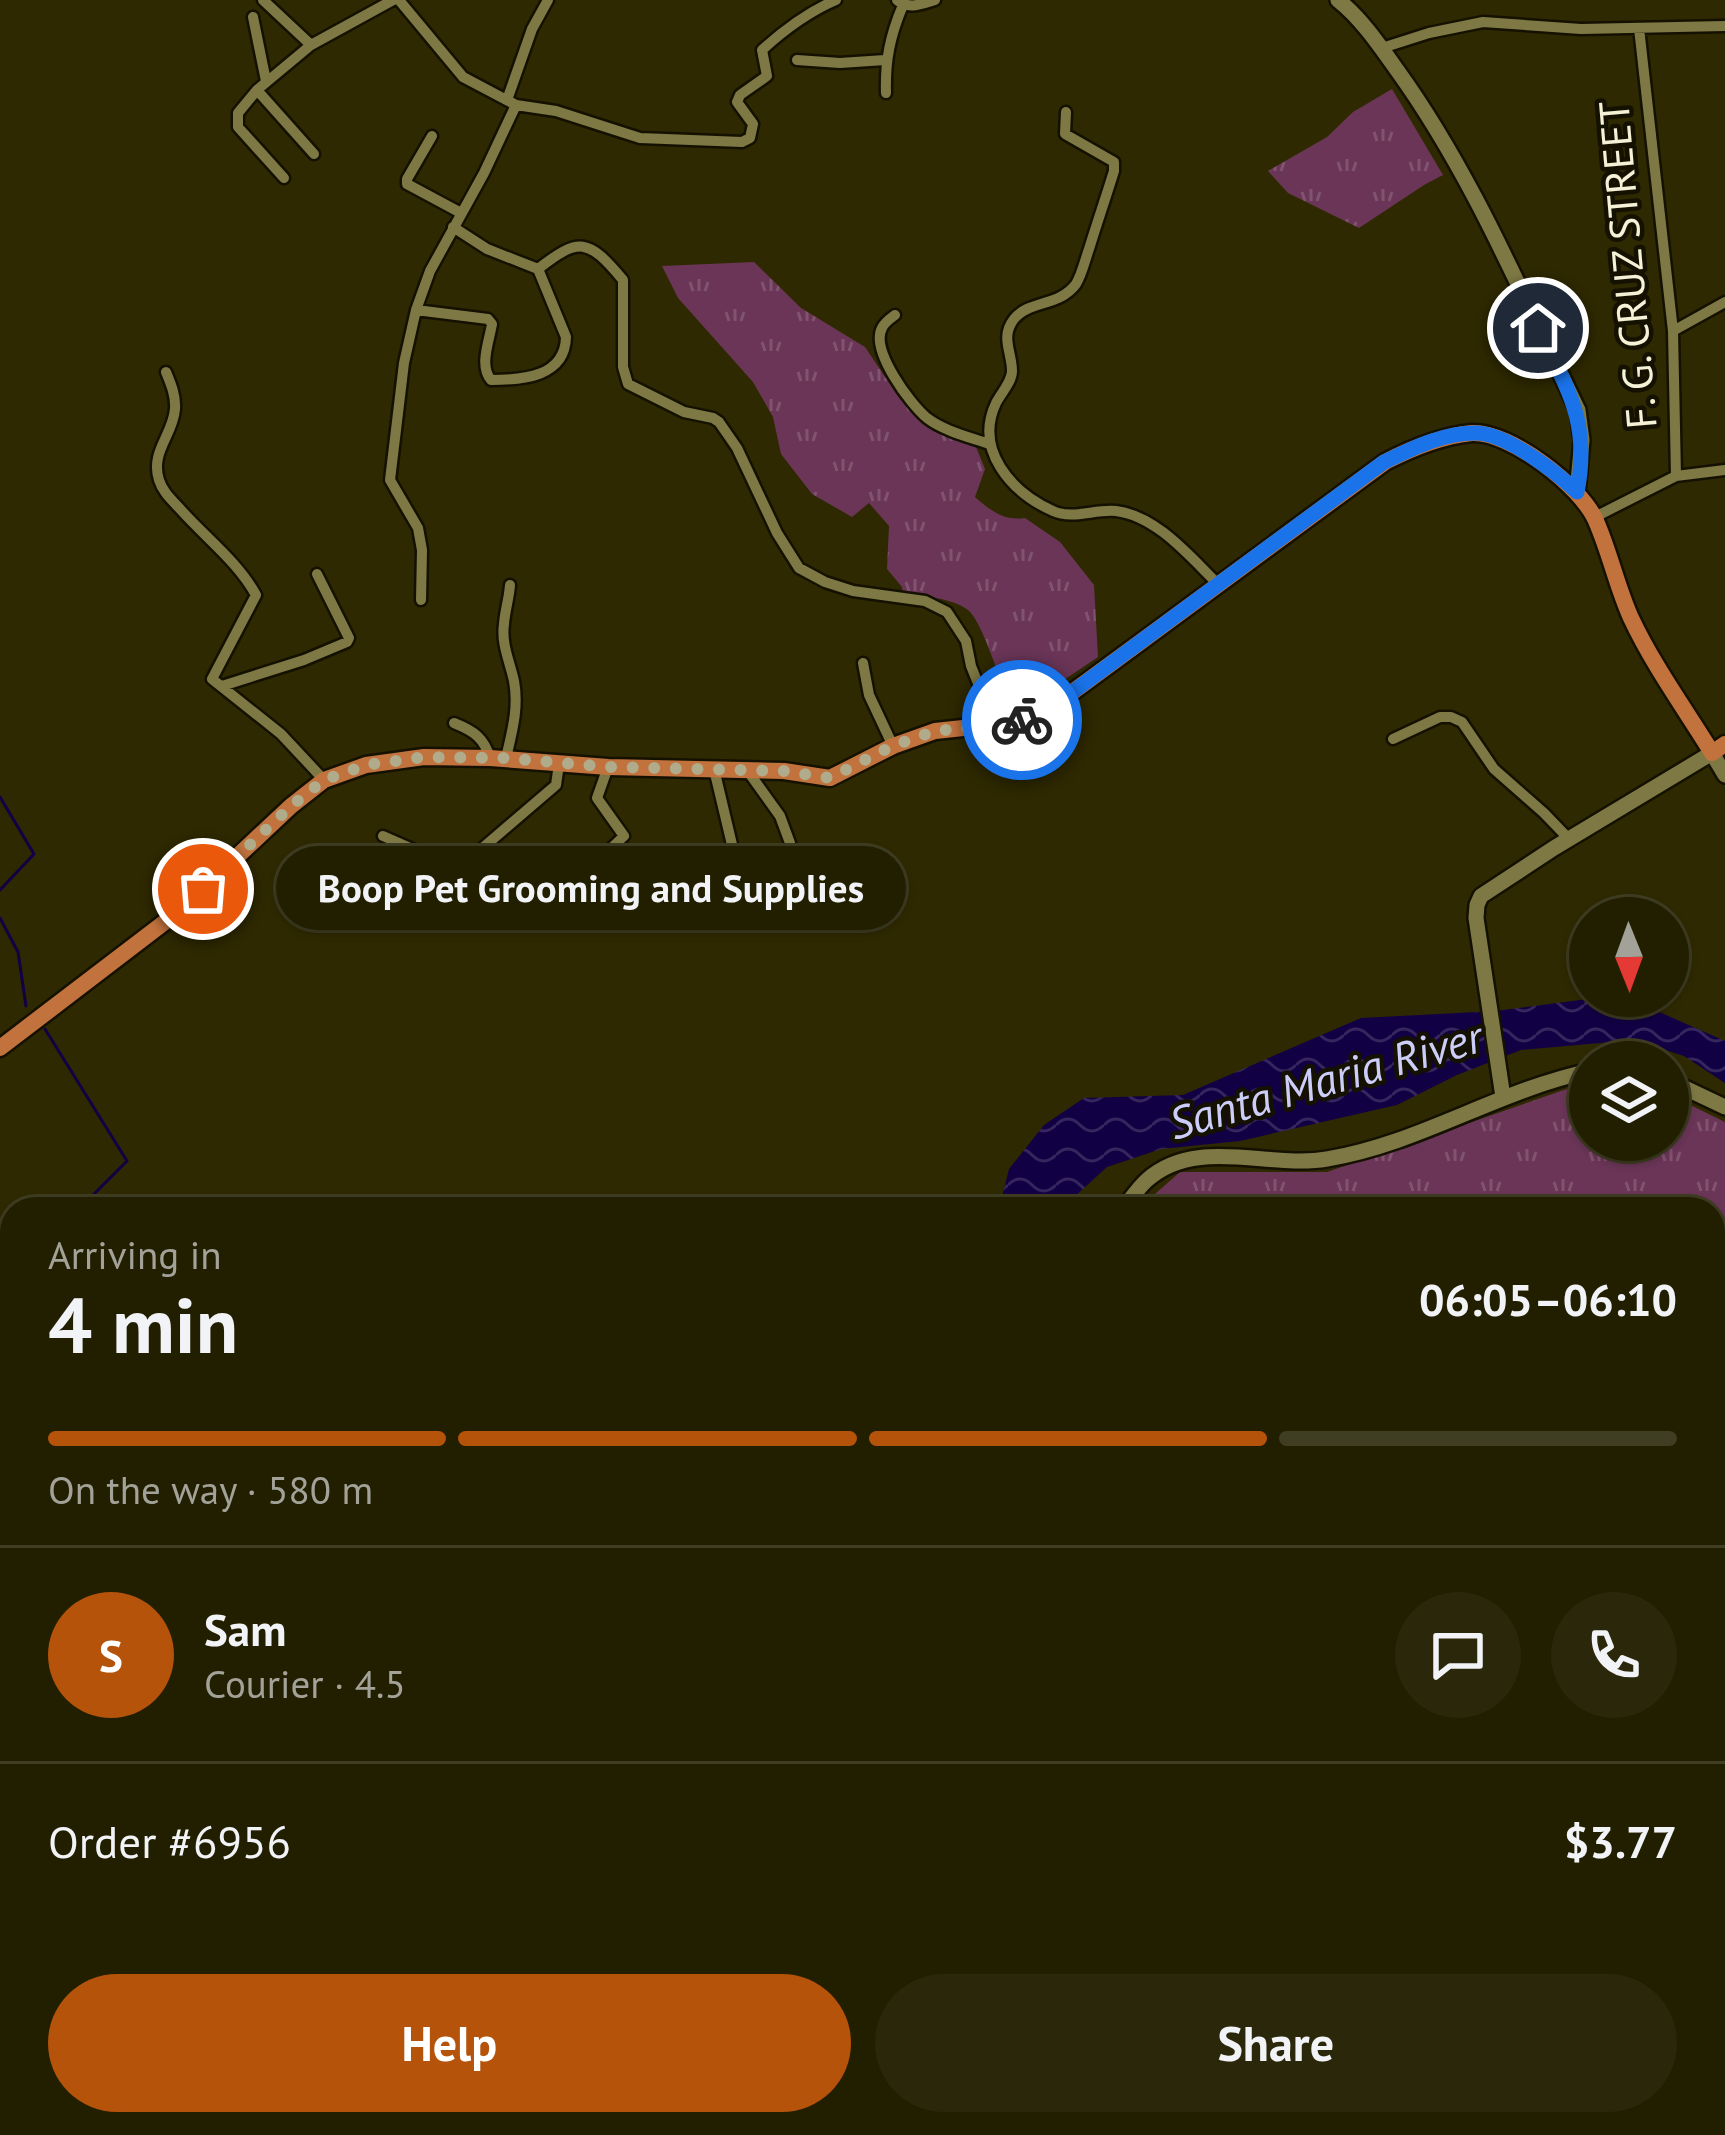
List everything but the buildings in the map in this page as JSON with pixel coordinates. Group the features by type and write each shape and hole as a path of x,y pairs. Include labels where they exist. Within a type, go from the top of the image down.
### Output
{"main road":[{"path":"0,1048 178,912 324,780 366,765 424,757 784,771 830,778 892,746 935,731 1025,719 1063,699 1384,462 1435,440 1474,433 1532,456 1577,492 1595,517 1631,617 1718,749"}],"street":[{"path":"262,0 311,45"},
{"path":"284,178 238,127 238,113 261,85 368,6 396,0 463,77 512,103 556,111 640,138 742,142 751,138 753,124 737,102 767,76 762,50 786,29 836,0"},
{"path":"422,600 418,528 390,480 404,363 430,271 484,173 512,103 532,29 548,0"},
{"path":"886,93 885,60 900,3 935,0"},
{"path":"1338,0 1382,48 1418,99 1479,205 1578,410 1582,440 1577,492"},
{"path":"253,17 261,85 314,154"},
{"path":"1382,48 1483,22 1582,29 1725,26"},
{"name":"F. G. CRUZ STREET","path":"1595,517 1676,476 1672,331 1639,28"},
{"path":"797,60 885,60"},
{"path":"1066,112 1065,134 1114,162 1114,171 1078,281 1053,302 1024,310 1011,322 1006,335 1013,374 990,420 989,444 997,466 1034,500 1069,516 1119,511 1146,521 1219,584"},
{"path":"432,136 407,184 460,214"},
{"path":"416,310 491,320 484,367 491,380 536,377 560,361 566,348 566,337 538,269 487,249 453,227"},
{"path":"538,269 566,247 578,244 617,273 624,286 623,367 628,384 684,412 718,422 737,448 799,568 853,591 925,601 947,612 966,641 970,666 995,726"},
{"path":"1672,331 1725,302"},
{"path":"895,315 882,325 879,337 889,368 906,395 928,419 989,444"},
{"path":"166,372 176,406 161,441 159,482 243,573 256,595 217,682"},
{"path":"1676,476 1725,470"},
{"path":"217,682 304,659 347,642 317,574"},
{"path":"498,758 517,709 505,651 510,585"},
{"path":"863,663 869,695 892,746"},
{"path":"217,682 281,734 324,780"},
{"path":"1393,739 1440,717 1462,722 1494,769 1568,839"},
{"path":"454,724 471,730 498,758"},
{"path":"1502,1088 1476,918 1481,896 1718,749 1725,775"},
{"path":"383,836 458,869 556,784 559,764"},
{"path":"484,920 580,878 624,836 597,798 608,767"},
{"path":"714,769 734,853"},
{"path":"746,770 780,816 790,843"},
{"path":"1134,1197 1149,1178 1172,1164 1226,1157 1290,1162 1332,1159 1408,1138 1502,1088 1569,1075"},
{"path":"1689,1090 1725,1107"}],"green space":[{"path":"1392,89 1443,175 1359,228 1288,193 1268,171 1327,137 1353,112"},
{"path":"754,262 801,308 865,347 900,399 933,431 976,447 985,469 975,497 998,514 1025,518 1060,542 1094,585 1098,657 1052,688 1010,707 986,641 968,610 945,600 903,594 887,569 889,526 869,503 852,517 812,494 781,454 773,417 753,382 678,298 662,266"},
{"path":"1569,1088 1569,1161 1689,1161 1689,1104 1725,1122 1725,1197 1152,1197 1180,1172 1327,1172"}],"water":[{"name":"Santa Maria River","path":"1569,1001 1569,1017 1671,1017 1725,1041 1725,1083 1689,1059 1689,1041 1569,1041 1569,1046 1521,1050 1397,1105 1240,1141 1161,1149 1107,1167 1074,1197 1002,1197 1009,1169 1044,1125 1084,1098 1183,1095 1361,1018 1496,1011"}],"waterway":[{"path":"0,797 34,854 0,890"},
{"path":"0,918 18,952 26,1006"},
{"path":"45,1029 127,1161 91,1197"}],"way so far":[{"path":"203,889 324,780 366,765 424,757 506,758 608,767 784,771 830,778 892,746 935,731 1022,720"}],"place":[{"name":"Boop Pet Grooming and Supplies","path":"203,889"}],"route":[{"path":"1022,720 1063,699 1384,462 1413,448 1435,440 1486,434 1532,456 1577,492 1582,440 1578,410 1538,328"}]}
